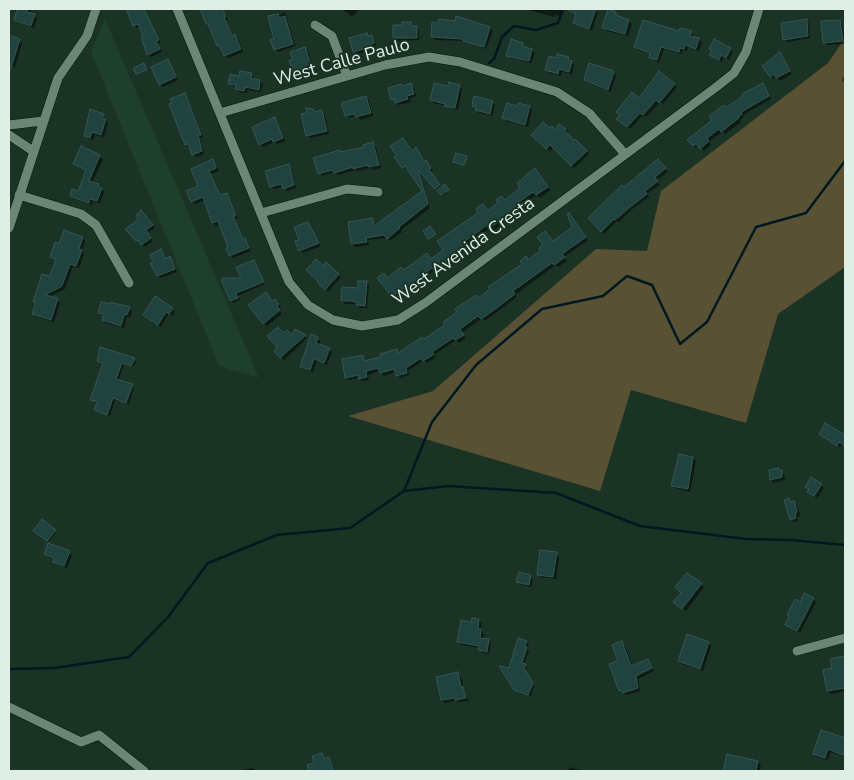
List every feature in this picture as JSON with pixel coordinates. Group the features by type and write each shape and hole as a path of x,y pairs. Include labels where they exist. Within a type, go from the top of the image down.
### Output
{"street":[{"path":"9,228 58,78 87,36 96,9"},
{"name":"West Avenida Cresta","path":"178,9 289,282 308,306 333,320 362,326 398,320 425,303 734,73 746,52 759,9"},
{"path":"315,25 332,36 347,76"},
{"name":"West Calle Paulo","path":"220,113 386,65 429,57 460,62 557,92 589,113 625,154"},
{"path":"9,125 43,121"},
{"path":"9,135 33,151"},
{"path":"261,213 347,189 378,192"},
{"path":"19,195 81,214 96,225 129,282"},
{"path":"797,651 845,638"},
{"path":"9,708 81,742 98,735 144,771"}],"shaded area":[{"path":"105,19 259,378 219,366 91,52"},
{"path":"845,38 845,74 842,81 845,82 845,267 778,314 746,423 631,390 600,491 348,416 433,391 596,249 647,251 661,191 828,63"}],"building":[{"path":"17,9 28,9 27,12 35,14 31,26 14,20"},
{"path":"126,9 144,9 159,40 156,41 160,49 147,55 138,24 133,26"},
{"path":"200,9 223,9 226,17 224,17 232,36 235,34 241,49 224,56 219,45 217,46"},
{"path":"567,9 596,9 589,29 573,23 576,14"},
{"path":"608,9 616,12 616,15 629,20 625,34 602,28"},
{"path":"278,14 279,18 285,16 293,44 274,50 270,40 274,39 268,16"},
{"path":"456,16 490,27 484,47 463,41 463,39 431,37 432,22 438,23 439,19 455,21"},
{"path":"807,19 808,36 783,40 781,23"},
{"path":"643,20 679,31 680,28 692,31 690,36 699,38 696,49 685,45 684,49 680,48 679,52 661,47 657,60 649,58 650,53 634,47"},
{"path":"840,20 843,41 823,43 821,21"},
{"path":"402,22 411,22 411,26 417,26 417,38 393,38 393,25 402,25"},
{"path":"367,33 368,36 372,35 374,43 371,44 372,47 353,52 349,38"},
{"path":"9,35 20,39 10,71 9,71"},
{"path":"511,39 523,43 522,46 532,49 529,61 506,56"},
{"path":"714,39 731,48 726,58 721,55 719,60 709,55 712,50 709,49"},
{"path":"305,47 314,73 295,78 289,60 293,60 290,52"},
{"path":"780,52 790,71 776,78 774,74 770,77 762,66"},
{"path":"557,54 569,57 568,60 572,61 569,72 559,69 558,74 545,70 549,56 556,58"},
{"path":"168,59 176,77 159,85 151,67"},
{"path":"144,63 147,70 136,74 133,68"},
{"path":"589,63 614,71 608,90 584,80"},
{"path":"240,71 252,73 251,78 260,80 259,90 245,87 244,91 235,89 236,85 228,84 230,74 239,76"},
{"path":"659,71 675,84 659,103 656,100 643,115 640,113 627,127 616,119 620,115 616,112 632,92 639,98"},
{"path":"449,82 460,85 455,108 430,100 434,83 448,86"},
{"path":"411,83 414,94 407,96 408,99 395,103 394,99 391,100 388,88"},
{"path":"763,83 769,96 741,112 742,114 739,118 721,132 719,129 707,138 709,141 700,149 696,144 693,146 687,140 712,120 709,116 724,105 727,107 743,96 742,94"},
{"path":"185,93 201,135 198,135 202,151 192,155 188,144 185,145 169,104 172,103 170,99"},
{"path":"366,96 371,113 356,117 354,114 345,116 341,103"},
{"path":"474,96 493,101 490,114 475,110 476,107 472,106"},
{"path":"507,103 517,106 518,103 530,106 525,125 502,118"},
{"path":"306,108 313,109 314,112 322,110 327,131 306,136 301,114 307,113"},
{"path":"90,109 104,114 102,119 106,119 101,135 92,132 90,138 84,136"},
{"path":"275,117 283,138 273,142 272,139 259,145 252,127"},
{"path":"543,122 550,128 552,126 555,129 559,124 587,151 571,166 550,145 546,149 531,135"},
{"path":"403,138 412,151 416,147 424,161 426,160 431,168 429,169 440,185 435,189 418,170 428,204 387,239 384,235 366,238 367,242 351,244 348,222 373,218 374,226 422,191 405,166 402,168 394,157 396,155 390,146"},
{"path":"373,142 379,165 368,167 368,165 353,169 353,167 334,173 332,170 318,174 313,158 340,150 341,152 364,147 363,145"},
{"path":"81,146 100,155 89,181 99,184 98,187 102,188 97,201 90,199 89,203 70,196 72,189 78,191 86,170 73,164"},
{"path":"456,153 467,156 464,165 453,162"},
{"path":"213,159 216,168 209,171 220,195 227,193 236,216 233,216 249,248 229,256 226,248 228,247 218,221 212,223 203,197 191,202 186,191 198,186 191,169"},
{"path":"658,159 666,168 655,177 658,181 645,191 647,194 614,219 601,232 588,218 622,185 624,187"},
{"path":"289,164 294,185 283,189 281,184 270,187 265,171"},
{"path":"535,168 548,187 536,195 533,192 519,202 497,223 489,228 487,225 465,241 468,245 440,268 438,266 432,268 413,282 415,284 407,290 405,287 392,297 377,278 384,273 387,278 401,267 404,270 427,253 431,259 443,250 437,241 478,213 476,209 483,204 488,211 498,202 496,200 501,196 505,200 520,188 517,183"},
{"path":"445,184 449,190 441,195 437,190"},
{"path":"141,210 153,225 146,230 151,238 141,245 125,229 138,220 136,215"},
{"path":"569,213 586,237 562,254 565,257 554,265 552,263 513,291 515,294 494,310 481,319 478,316 460,329 464,335 455,340 453,338 432,352 434,354 423,361 421,358 406,368 407,373 396,376 394,369 380,373 378,368 366,371 367,377 358,379 359,375 345,378 342,359 363,355 364,361 381,357 380,354 397,349 398,353 422,337 424,339 445,325 443,322 457,312 455,309 476,295 479,298 490,289 488,287 522,264 520,261 526,256 528,260 540,251 539,248 543,245 537,237 545,231 553,241 572,227 567,214"},
{"path":"308,222 319,243 299,251 295,241 299,240 294,227"},
{"path":"430,226 436,234 428,239 423,231"},
{"path":"64,230 83,237 79,249 82,250 76,266 70,264 62,286 45,295 58,298 51,320 32,314 36,302 33,302 42,274 50,276 56,259 50,257 55,242 59,244"},
{"path":"161,249 165,259 170,256 175,269 157,276 150,263 153,262 150,255"},
{"path":"316,259 324,266 326,262 339,274 325,290 306,270"},
{"path":"254,260 264,282 236,293 238,298 230,301 222,278 241,278 236,267"},
{"path":"358,281 367,281 365,306 356,305 356,302 341,301 342,287 358,288"},
{"path":"266,292 272,301 275,299 279,304 277,306 280,310 263,324 248,305"},
{"path":"155,296 173,308 169,314 166,312 158,325 143,315"},
{"path":"101,302 110,304 110,302 130,307 127,315 124,315 121,326 102,320 104,314 98,313"},
{"path":"278,327 284,333 287,330 292,335 295,329 306,335 280,358 274,351 277,347 267,336"},
{"path":"311,334 318,337 316,343 330,348 324,363 314,359 310,370 300,367"},
{"path":"100,347 135,358 131,366 122,363 116,379 133,384 126,403 113,398 107,415 94,410 97,402 90,400 103,363 97,361"},
{"path":"825,423 845,435 845,446 839,442 837,446 819,434"},
{"path":"679,454 693,457 688,489 671,486"},
{"path":"778,468 782,470 782,477 770,480 769,470"},
{"path":"811,477 822,484 814,496 807,492 809,489 805,487"},
{"path":"789,498 790,502 794,501 797,510 796,518 790,520 784,500"},
{"path":"42,519 56,530 47,541 33,531"},
{"path":"48,543 70,551 64,566 53,562 54,558 44,554"},
{"path":"540,550 557,552 553,577 537,575"},
{"path":"519,572 531,575 529,585 516,582"},
{"path":"687,573 702,583 682,609 673,602 681,593 675,587"},
{"path":"804,593 814,598 797,631 785,625 789,616 787,615 795,599 800,602"},
{"path":"472,618 479,619 478,629 481,629 480,638 489,639 487,652 478,650 479,646 457,642 461,620 471,622"},
{"path":"687,634 709,642 700,669 678,661"},
{"path":"518,638 527,641 522,663 526,664 524,668 533,683 528,695 514,690 499,666 509,668"},
{"path":"622,641 631,666 648,659 652,668 636,676 638,688 623,693 621,690 619,691 609,664 618,661 612,645"},
{"path":"845,656 845,688 827,691 823,670 832,668 830,659"},
{"path":"458,672 461,687 463,686 466,698 441,700 436,677"},
{"path":"821,730 845,738 845,756 828,749 825,758 813,754"},
{"path":"322,753 324,759 329,757 334,771 309,771 307,765 314,763 312,756"},
{"path":"727,754 758,761 756,771 723,771"}],"waterway":[{"path":"489,63 494,59 502,37 514,26 536,30 558,23 563,9"},
{"path":"9,669 54,668 129,657 168,617 208,563 277,535 350,528 404,491 432,422 476,365 542,309 603,296 627,276 652,285 680,344 707,322 756,227 806,213 845,161"},
{"path":"404,491 448,486 556,493 640,526 746,539 791,540 845,545"}]}
